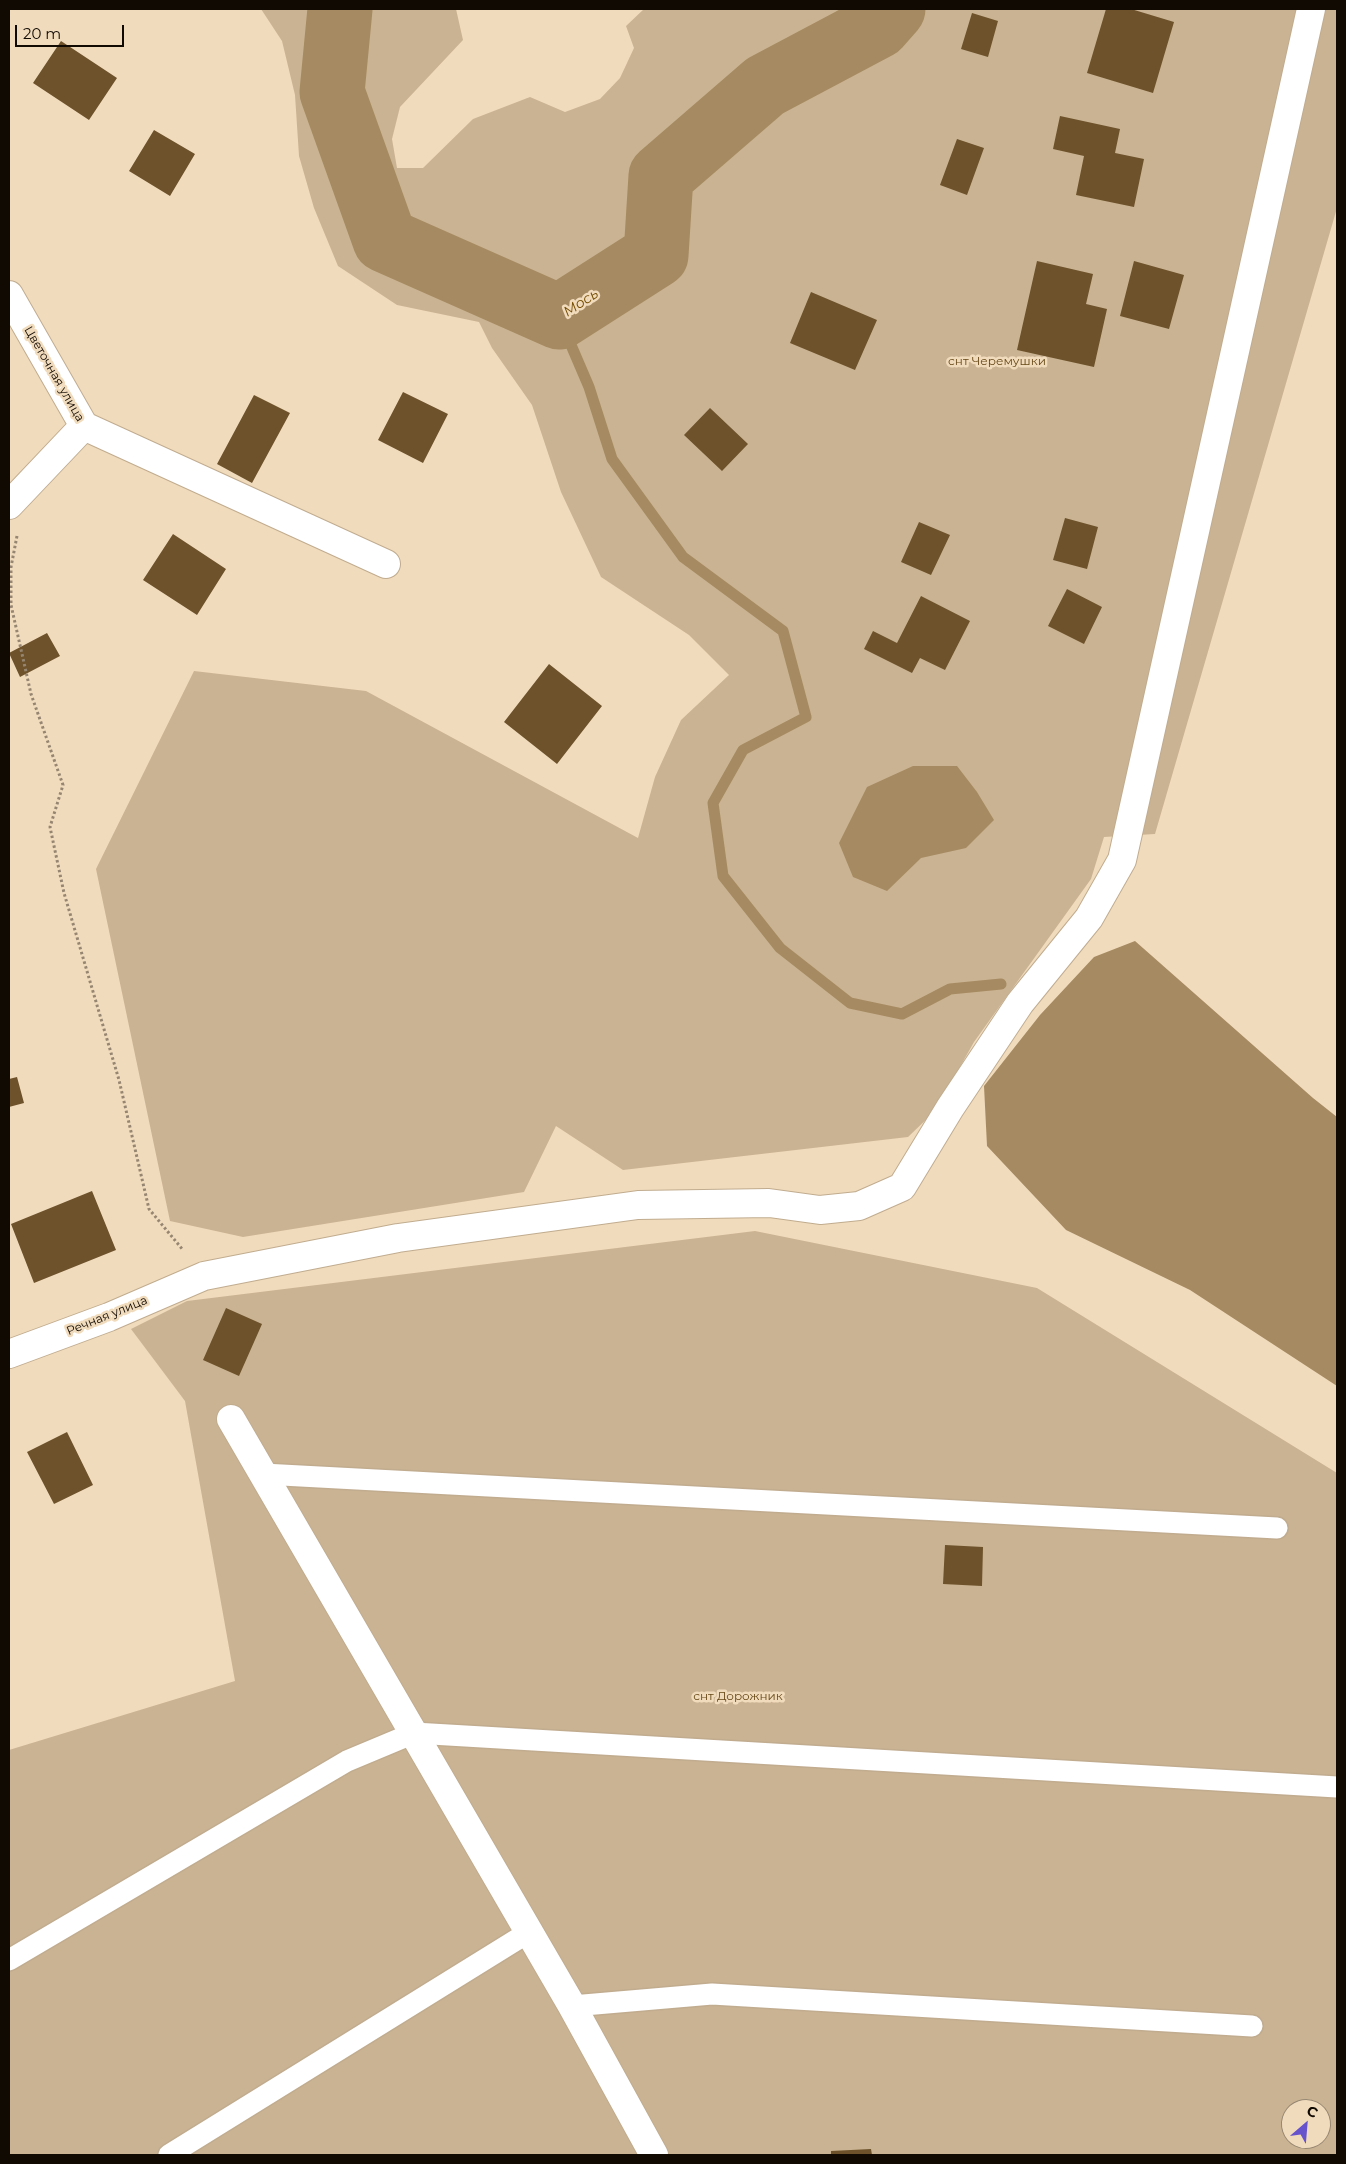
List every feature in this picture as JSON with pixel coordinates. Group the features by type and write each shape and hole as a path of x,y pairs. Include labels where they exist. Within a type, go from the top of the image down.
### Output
{"street":[{"name":"Речная улица","path":"9,1354 109,1317 204,1276 398,1238 638,1205 769,1203 820,1210 859,1206 902,1187 950,1108 1020,1003 1089,918 1122,860 1311,9"},
{"name":"Цветочная улица","path":"9,295 84,426"},
{"path":"17,497 84,426 386,564"},
{"path":"231,1419 572,2006 654,2155"}],"lane":[{"path":"263,1474 1276,1528"},
{"path":"9,1960 347,1761 414,1733 1337,1787"},
{"path":"169,2155 529,1932"},
{"path":"572,2006 712,1994 1252,2026"}],"path":[{"path":"17,497 11,567 11,605 31,694 63,785 50,827 64,893 119,1080 149,1209 204,1276"}],"green space":[{"name":"снт Черемушки","path":"261,9 456,9 463,40 400,107 392,139 397,168 423,168 473,119 530,97 565,112 600,99 620,78 634,48 626,26 644,9 1337,9 1337,208 1155,834 1104,837 1091,879 974,1042 935,1111 908,1137 623,1170 556,1126 524,1192 243,1237 170,1221 96,869 194,671 366,691 638,838 655,777 681,720 729,675 689,635 601,577 561,492 532,405 492,348 479,322 397,305 338,266 314,208 299,156 295,95 282,41"},
{"name":"снт Дорожник","path":"755,1231 1037,1288 1337,1473 1337,2155 9,2155 9,1750 235,1681 185,1401 131,1329 187,1301"}],"shaded area":[{"path":"913,766 957,766 977,792 994,820 966,848 921,858 887,891 853,877 839,843 867,787"},
{"path":"1135,941 1337,1117 1337,1386 1190,1290 1066,1230 987,1146 984,1086 1040,1015 1094,957"}],"building":[{"path":"1106,9 1131,9 1174,22 1153,93 1087,73"},
{"path":"972,13 998,21 988,57 961,49"},
{"path":"61,41 117,78 89,120 33,83"},
{"path":"1060,116 1120,129 1115,153 1144,159 1134,207 1076,195 1084,156 1053,149"},
{"path":"154,130 195,154 170,196 129,171"},
{"path":"957,139 984,148 967,195 940,185"},
{"path":"1037,261 1093,274 1086,304 1107,309 1094,367 1017,350"},
{"path":"1134,261 1184,275 1169,329 1120,316"},
{"path":"811,292 877,320 855,370 790,343"},
{"path":"403,392 448,414 423,463 378,440"},
{"path":"254,395 290,413 252,483 217,464"},
{"path":"710,408 748,444 722,471 684,435"},
{"path":"1065,518 1098,527 1087,569 1053,560"},
{"path":"919,522 950,535 931,575 901,562"},
{"path":"173,534 226,569 197,615 143,580"},
{"path":"1067,589 1102,607 1084,644 1048,626"},
{"path":"921,596 970,621 945,670 920,658 912,673 864,649 873,631 897,643"},
{"path":"47,633 60,656 20,677 9,653"},
{"path":"549,664 602,706 557,764 504,722"},
{"path":"17,1077 24,1103 9,1107 9,1079"},
{"path":"92,1191 116,1250 34,1283 11,1224"},
{"path":"226,1308 262,1324 239,1376 203,1360"},
{"path":"67,1432 93,1485 54,1504 27,1452"},
{"path":"945,1545 983,1547 982,1586 943,1584"},
{"path":"871,2149 872,2155 831,2155 831,2151"}],"waterway":[{"name":"Мось","path":"340,9 332,92 385,240 559,317 656,255 661,176 765,86 878,26 893,9"},
{"path":"559,317 589,387 612,459 683,557 783,631 806,717 743,750 713,803 723,876 780,948 850,1003 902,1014 950,989 1001,984"}]}
